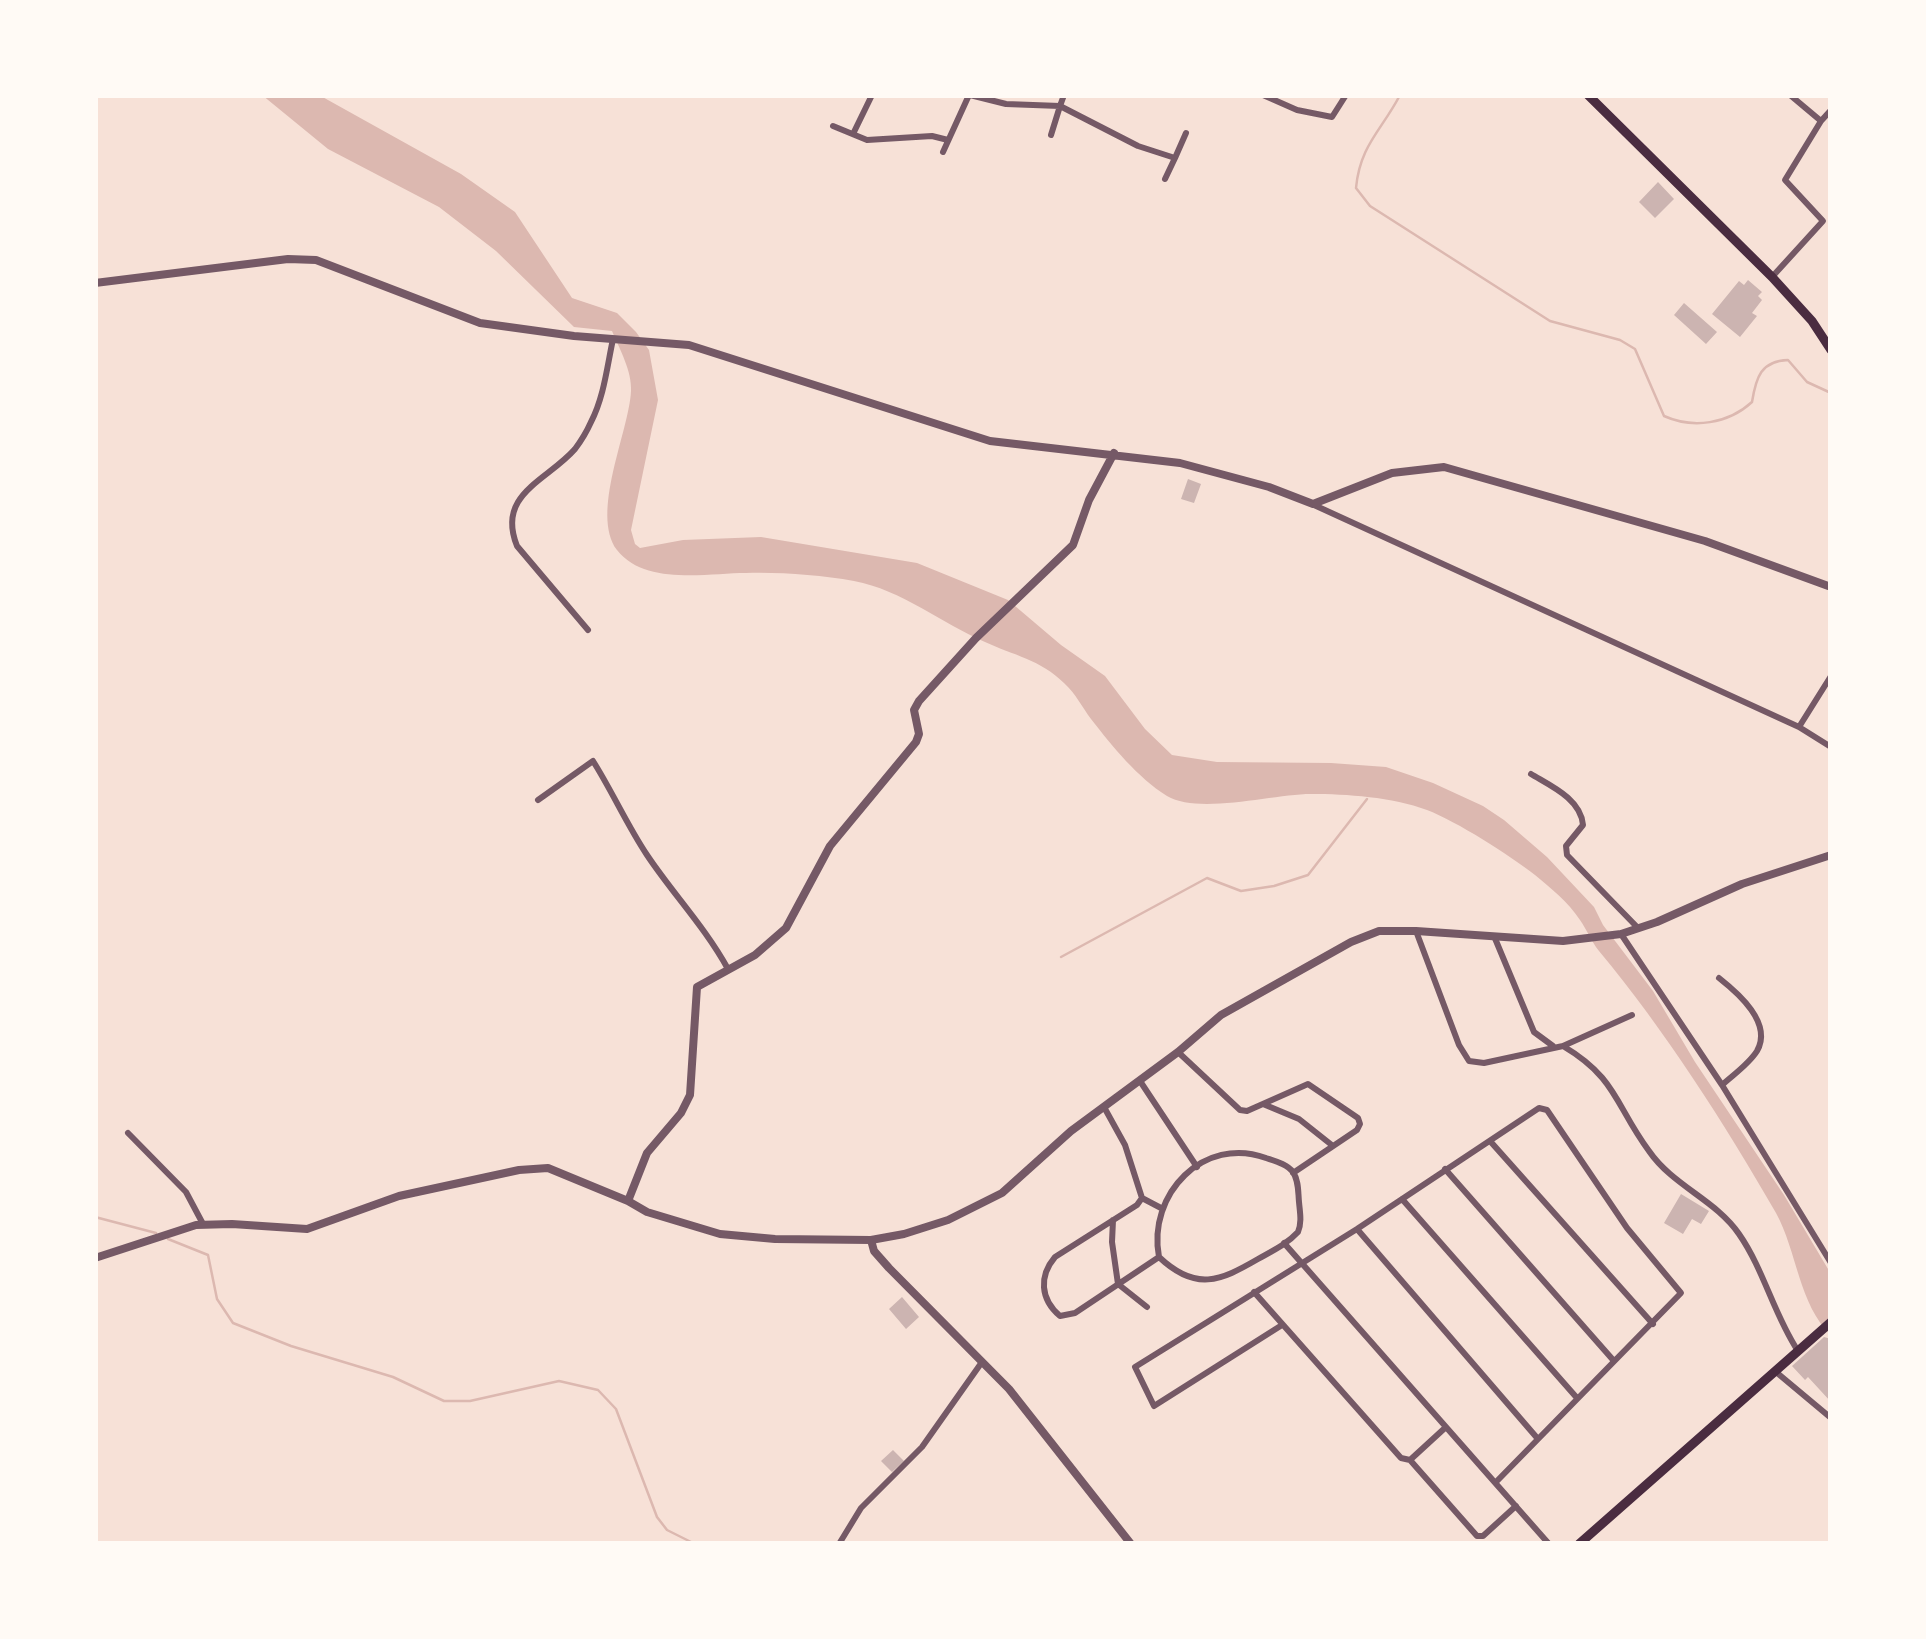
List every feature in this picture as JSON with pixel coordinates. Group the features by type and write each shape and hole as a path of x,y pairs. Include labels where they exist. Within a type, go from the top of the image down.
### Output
{"main road":[{"path":"1588,95 1772,277 1812,321 1831,350"},
{"path":"1579,1544 1831,1322"}],"street":[{"path":"854,134 872,95"},
{"path":"943,152 969,95 1006,104 1060,106 1122,138 1175,158"},
{"path":"1051,136 1064,95"},
{"path":"1263,95 1297,110 1332,116 1346,95"},
{"path":"1790,95 1820,121"},
{"path":"1772,277 1823,221 1785,180 1820,121 1831,110"},
{"path":"833,126 867,140 932,136 948,140"},
{"path":"1165,179 1186,133"},
{"path":"95,284 288,259 316,260 480,323 718,352 990,440 1180,463 1269,487 1313,504 1799,726 1831,747"},
{"path":"588,630 517,546 511,531 520,496 576,448 592,420 618,339"},
{"path":"628,1200 647,1153 681,1113 690,1095 695,990 700,983 754,955 786,928 830,846 916,742 919,734 914,710 922,698 976,638 1073,545 1114,453"},
{"path":"1313,504 1392,472 1444,467 1705,542 1831,586"},
{"path":"1799,726 1831,676"},
{"path":"538,800 593,760 645,852 706,931 728,968"},
{"path":"1531,774 1575,805 1583,825 1566,846 1567,855 1639,929"},
{"path":"95,1258 203,1224 308,1229 399,1196 519,1170 548,1168 628,1200 647,1212 720,1234 870,1240 904,1234 976,1209 1002,1193 1072,1131 1178,1052 1221,1014 1351,942 1380,932 1583,940 1619,934 1742,884 1831,855"},
{"path":"1416,931 1459,1045 1470,1062 1558,1046 1632,1014"},
{"path":"1619,934 1722,1085 1831,1263"},
{"path":"1494,935 1534,1032 1599,1071 1648,1150 1666,1171 1721,1212 1739,1234 1798,1352"},
{"path":"1719,978 1748,1004 1756,1020 1760,1046 1722,1085"},
{"path":"1178,1052 1240,1110 1247,1111 1298,1085 1308,1084 1358,1118 1360,1124 1294,1173"},
{"path":"1140,1081 1197,1167"},
{"path":"1262,1104 1299,1120 1333,1146"},
{"path":"1104,1107 1125,1145 1142,1198 1161,1208"},
{"path":"1282,1325 1154,1406 1134,1367 1357,1229 1539,1108 1547,1110 1627,1228 1679,1289 1680,1297 1496,1482"},
{"path":"128,1133 186,1192 203,1224"},
{"path":"1490,1141 1653,1324"},
{"path":"1248,1152 1279,1163 1294,1173 1298,1184 1298,1232 1219,1280 1187,1275 1159,1256 1156,1228 1161,1208 1176,1185 1197,1167 1223,1154 1248,1152"},
{"path":"1445,1170 1614,1360"},
{"path":"1142,1198 1138,1205 1055,1257 1042,1283 1054,1311 1068,1317 1159,1256"},
{"path":"1402,1199 1577,1398"},
{"path":"1113,1220 1118,1284 1147,1307"},
{"path":"1357,1229 1538,1439"},
{"path":"870,1240 889,1268 1008,1389 1131,1544"},
{"path":"1284,1243 1549,1544"},
{"path":"1254,1292 1401,1458 1410,1460 1480,1537 1516,1506"},
{"path":"839,1544 861,1508 922,1447 982,1362"},
{"path":"1776,1372 1831,1418"},
{"path":"1410,1460 1446,1426"}],"shaded area":[{"path":"262,95 319,95 461,174 515,212 572,298 617,313 636,332 649,350 658,400 631,530 640,548 683,540 761,537 917,563 1008,600 1105,676 1145,729 1172,755 1217,762 1386,767 1433,783 1504,820 1547,857 1594,907 1784,1195 1831,1274 1831,1335 1812,1309 1776,1213 1715,1112 1575,913 1535,875 1453,822 1399,802 1311,794 1198,804 1167,796 1126,761 1055,675 872,585 787,574 678,575 644,569 629,561 617,550 608,515 631,391 628,368 612,331 574,327 496,251 439,207 328,149"}],"building":[{"path":"1658,182 1674,199 1655,218 1639,202"},
{"path":"1748,280 1762,292 1758,296 1762,300 1752,313 1757,316 1740,337 1712,314 1739,281 1744,285"},
{"path":"1684,303 1717,332 1706,344 1674,315"},
{"path":"1188,479 1201,484 1194,503 1181,499"},
{"path":"1681,1194 1709,1211 1701,1224 1692,1219 1683,1234 1664,1223"},
{"path":"902,1297 919,1317 906,1329 889,1309"},
{"path":"1824,1337 1831,1339 1831,1402 1792,1366"},
{"path":"893,1450 904,1461 892,1472 881,1461"}],"waterway":[{"path":"1400,95 1367,149 1358,173 1356,188 1370,206 1550,321 1620,340 1635,349 1664,416 1698,423 1732,415 1752,402 1761,372 1779,361 1788,360 1807,382 1831,393"},
{"path":"1061,957 1207,878 1241,891 1308,875 1367,799"},
{"path":"95,1217 156,1233"},
{"path":"168,1239 208,1255 217,1299 233,1323 291,1346 393,1377 444,1401 470,1401 559,1381 598,1390 616,1409 657,1517 667,1530 695,1544"}]}
